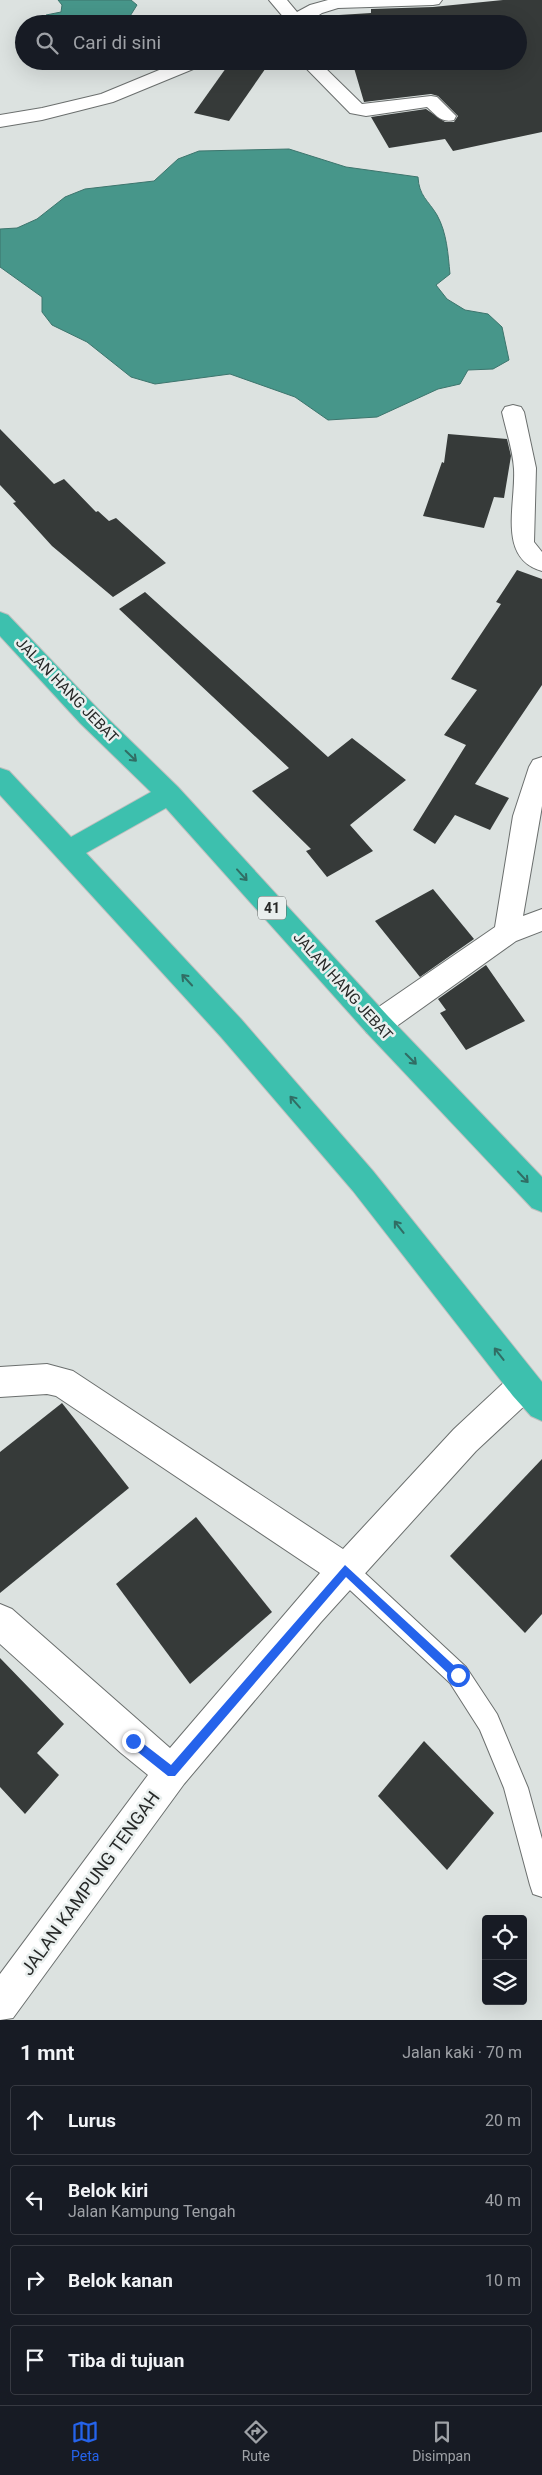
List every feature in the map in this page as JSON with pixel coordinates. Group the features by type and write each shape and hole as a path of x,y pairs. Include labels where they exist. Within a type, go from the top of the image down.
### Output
{"highway":[{"name":"JALAN HANG JEBAT","path":"0,620 89,716 170,794 376,1024 455,1104 542,1198"},
{"path":"0,778 231,1028 363,1181 533,1395"},
{"path":"68,851 170,794"}],"street":[{"path":"278,0 288,15"},
{"path":"306,15 316,9 337,3 433,0"},
{"path":"0,121 42,114 107,98 175,70"},
{"path":"317,70 357,109 431,101 447,116"},
{"path":"514,412 526,468 523,542 531,556 542,563"},
{"path":"507,933 526,816 542,767"},
{"path":"376,1024 507,933 542,920"},
{"path":"0,1382 47,1379 62,1382 345,1570"},
{"name":"JALAN KAMPUNG TENGAH","path":"0,2005 172,1772 345,1570 465,1440 533,1395"},
{"path":"0,1621 133,1741 172,1772"}],"lane":[{"path":"345,1570 458,1675 488,1722 516,1788 542,1885"}],"shaded area":[{"path":"58,0 131,0 137,5 131,15 46,15 61,12 62,5"},
{"path":"289,149 346,167 418,177 420,189 437,215 443,229 446,244 450,274 436,285 447,299 465,310 488,314 502,327 509,360 493,369 468,370 460,384 438,389 377,417 328,420 295,397 230,374 155,384 131,377 87,342 52,325 42,312 42,297 0,267 0,229 17,228 37,219 65,197 85,189 154,181 178,159 199,151"}],"building":[{"path":"503,0 542,0 542,132 453,151 445,139 389,148 371,117 426,109 445,122 454,122 458,116 438,96 431,94 364,102 355,70 527,70 527,15 339,15 371,13 371,9 433,7"},
{"path":"225,70 264,70 229,121 194,113"},
{"path":"0,429 54,484 64,479 96,512 98,511 109,521 116,518 166,563 113,597 52,546 13,503 16,502 0,485"},
{"path":"448,434 507,439 511,456 504,498 494,497 484,528 423,516 442,462 444,463"},
{"path":"517,570 542,579 542,685 475,784 509,798 490,830 455,815 435,844 413,830 466,745 444,735 477,690 451,679 501,604 496,602"},
{"path":"145,592 328,757 352,738 406,780 350,825 373,851 327,877 306,851 311,849 252,791 289,768 119,609"},
{"path":"433,889 474,939 420,977 375,921"},
{"path":"486,965 525,1021 466,1050 440,1013 446,1010 438,999"},
{"path":"62,1403 129,1488 0,1593 0,1452"},
{"path":"542,1459 542,1614 525,1633 450,1556"},
{"path":"196,1517 272,1612 190,1684 116,1584"},
{"path":"0,1658 64,1724 37,1753 59,1775 25,1814 0,1787"},
{"path":"424,1741 494,1813 447,1870 378,1796"}],"route":[{"path":"133,1741 172,1772 345,1570 458,1675"}]}
